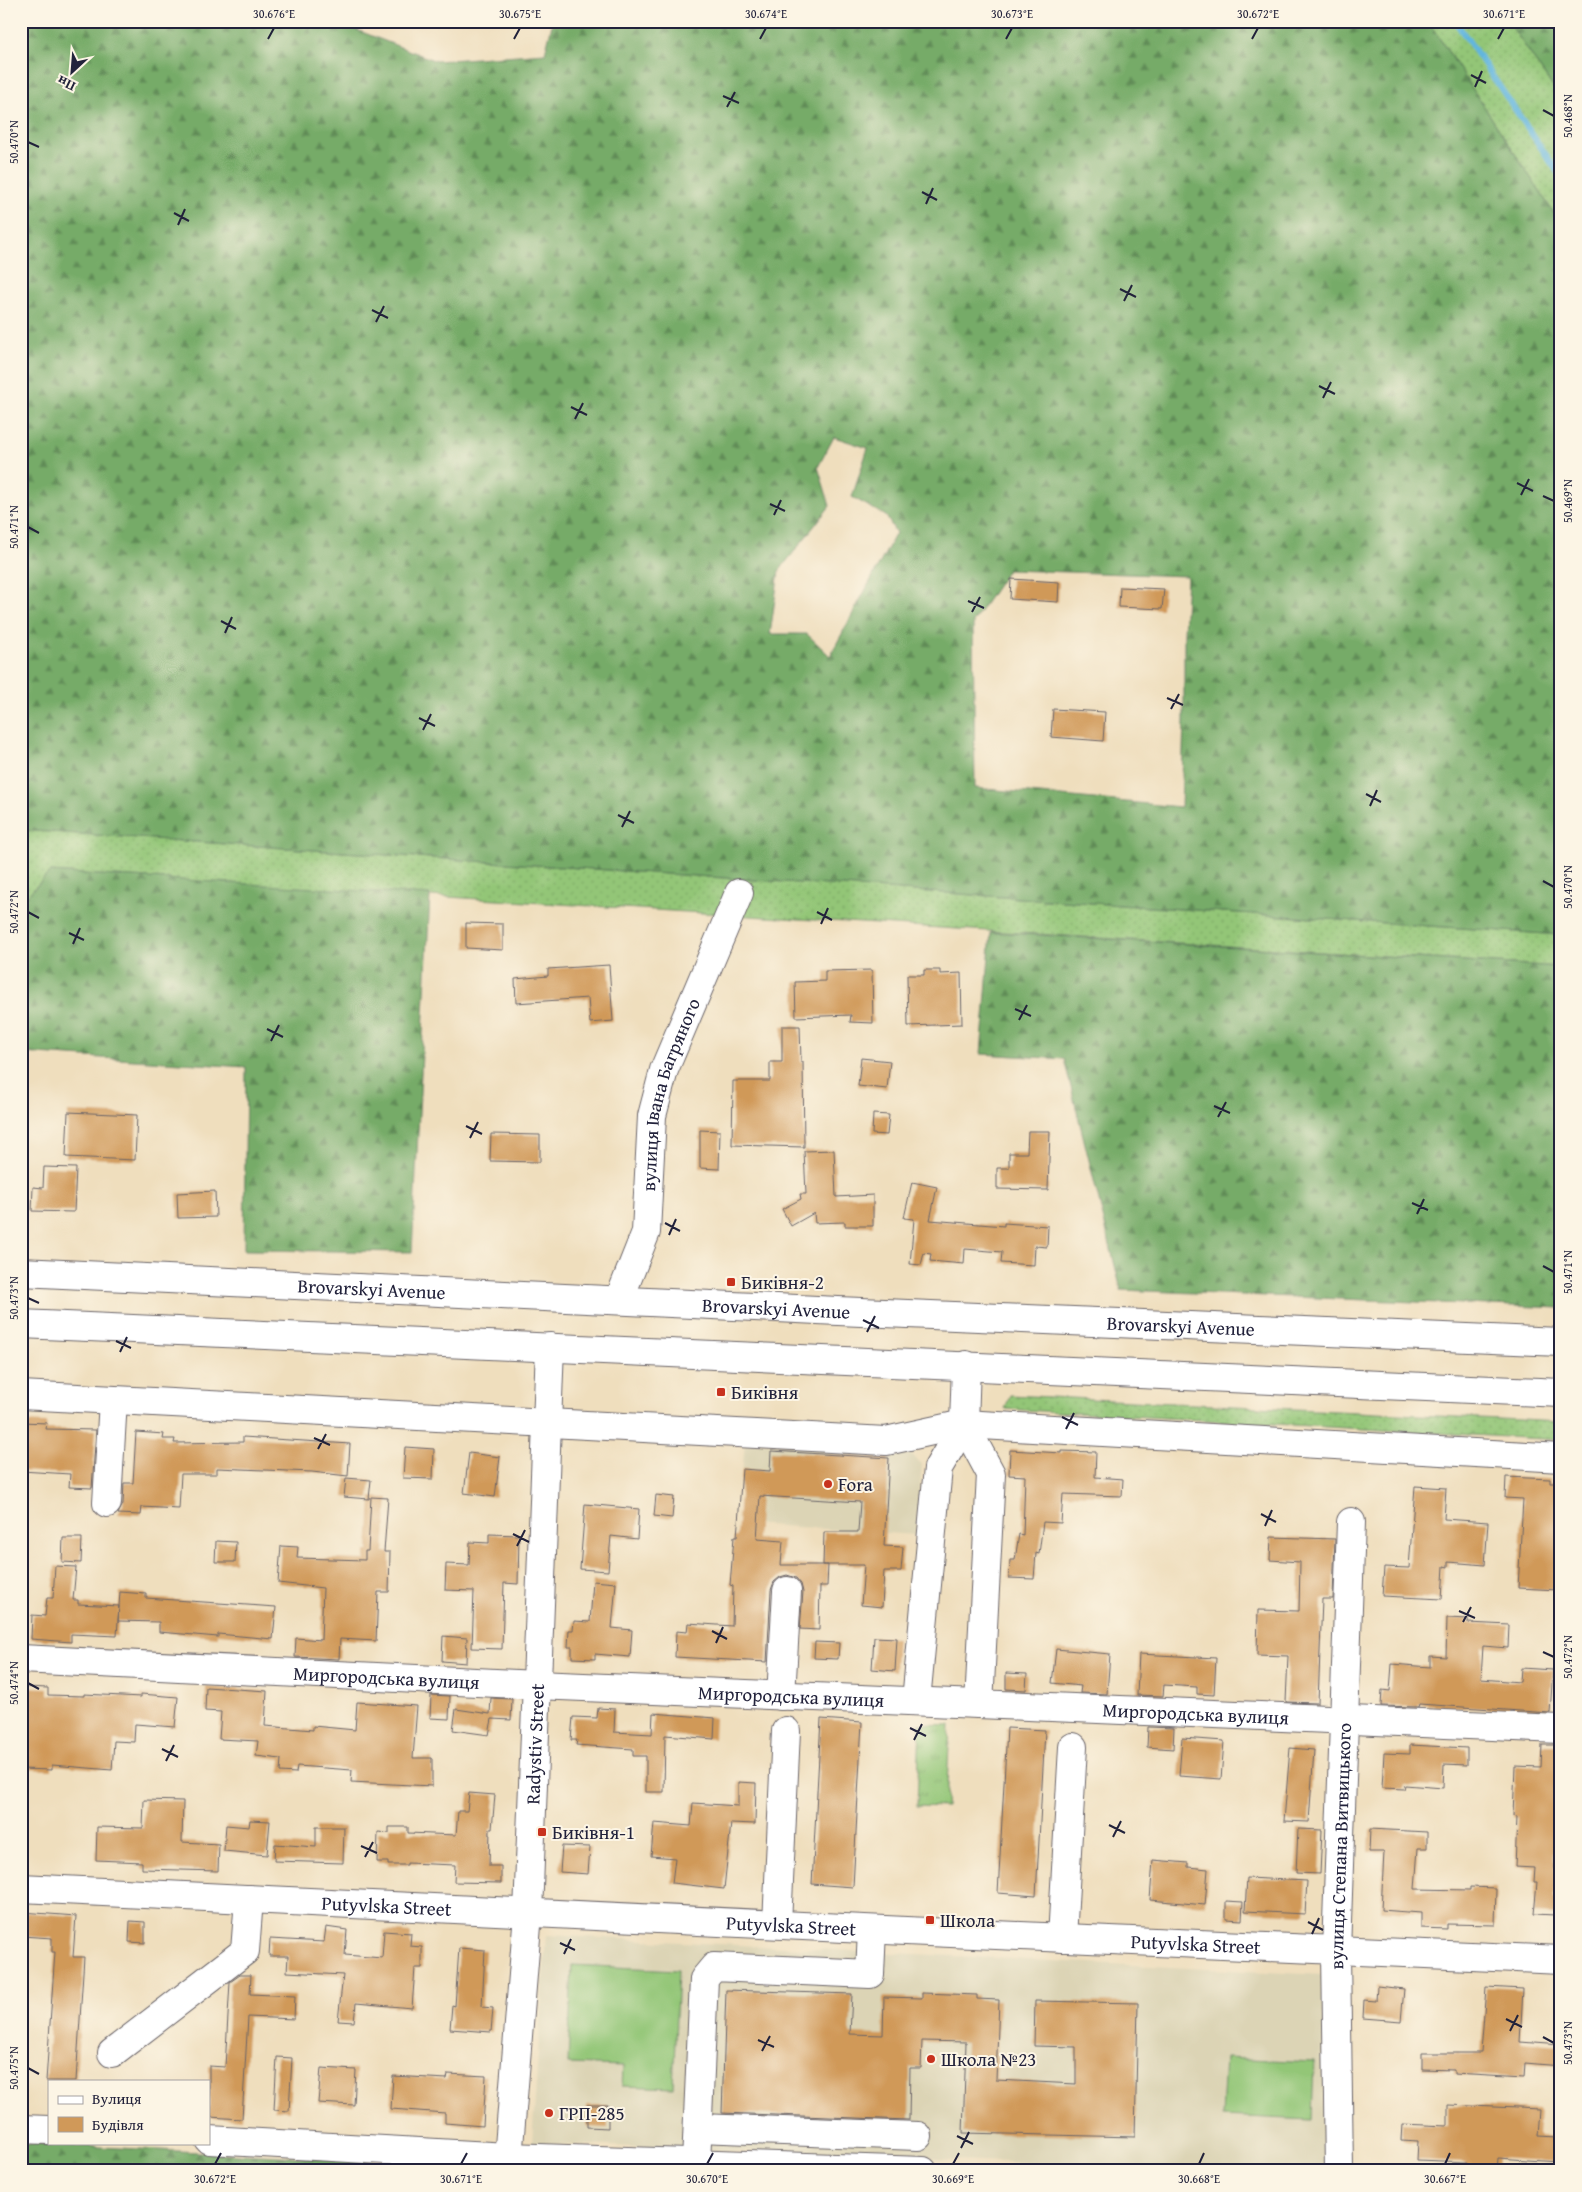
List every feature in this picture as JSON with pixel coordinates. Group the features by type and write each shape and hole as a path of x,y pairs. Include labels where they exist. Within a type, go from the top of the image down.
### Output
{"main road":[{"name":"вулиця Івана Багряного","path":"618,1300 646,1232 652,1116 664,1070 739,892"},
{"name":"Brovarskyi Avenue","path":"21,1272 1561,1342"},
{"path":"21,1324 966,1365 1561,1394"},
{"name":"Radystiv Street","path":"508,2164 528,1913 550,1347"},
{"path":"916,1701 938,1468 964,1424 966,1365"},
{"path":"21,1395 886,1441 964,1424 1561,1458"},
{"path":"107,1503 113,1400"},
{"path":"964,1424 991,1474 979,1704"},
{"name":"вулиця Степана Витвицького","path":"1339,2171 1336,1951 1351,1522"},
{"path":"781,1696 787,1591"},
{"name":"Миргородська вулиця","path":"21,1659 537,1685 1345,1718 1561,1729"},
{"path":"777,1924 786,1731"},
{"path":"1062,1938 1073,1746"},
{"name":"Putyvlska Street","path":"21,1888 872,1930 1561,1960"},
{"path":"112,2053 245,1951 249,1899"},
{"path":"696,2163 704,1979 714,1967 870,1974 872,1930"},
{"path":"698,2128 918,2136"},
{"path":"21,2129 48,2130"},
{"path":"210,2140 508,2164 696,2163 923,2171"}],"shaded area":[{"path":"745,1441 908,1452 922,1464 916,1535 738,1523"},
{"name":"Школа №23","path":"546,1935 1324,1975 1325,2171 1236,2171 532,2143"}],"green space":[{"path":"21,21 344,21 344,25 436,61 545,53 553,21 1428,21 1561,224 1561,935 21,830","holes":["834,437 868,448 852,497 886,516 896,533 830,656 807,634 770,634 779,571 830,506 818,467","1008,570 1187,576 1184,633 1184,721 1181,807 975,788 973,622"]},
{"path":"1428,21 1508,21 1561,99 1561,224"},
{"path":"1508,21 1561,21 1561,99"},
{"path":"21,830 1561,935 1561,967 50,872 21,902"},
{"path":"50,872 430,895 412,1252 244,1250 246,1067 21,1053 21,902"},
{"path":"991,932 1561,967 1561,1308 1121,1290 1064,1059 981,1054"},
{"path":"1010,1395 1561,1422 1561,1440 1005,1409"},
{"path":"920,1724 950,1725 946,1807 917,1806"},
{"path":"572,1965 678,1970 673,2088 622,2086 623,2066 568,2064"},
{"path":"1225,2058 1314,2062 1312,2120 1222,2116"},
{"path":"21,2143 456,2165 458,2171 21,2171"}],"building":[{"path":"1011,579 1059,582 1058,602 1010,599"},
{"path":"1120,587 1164,589 1162,609 1119,607"},
{"path":"1053,709 1105,712 1103,741 1051,737"},
{"path":"466,923 503,924 503,950 466,948"},
{"path":"609,965 613,1021 590,1023 588,998 516,1003 515,979 548,976 548,969"},
{"path":"872,970 873,1023 850,1022 851,1015 796,1017 795,982 825,981 825,971"},
{"path":"924,970 940,970 940,974 961,973 962,1024 908,1026 907,975 924,975"},
{"path":"782,1026 800,1026 801,1062 803,1062 804,1147 732,1145 733,1081 770,1081 770,1062 782,1062"},
{"path":"861,1058 890,1061 887,1089 858,1086"},
{"path":"68,1112 137,1115 135,1160 66,1157"},
{"path":"873,1114 889,1115 887,1135 872,1134"},
{"path":"700,1130 720,1131 719,1169 700,1168"},
{"path":"1028,1131 1050,1131 1048,1190 997,1189 997,1168 1009,1168 1009,1153 1027,1153"},
{"path":"491,1134 540,1135 540,1162 490,1161"},
{"path":"834,1150 836,1197 873,1195 873,1226 845,1226 845,1222 815,1223 814,1213 791,1226 782,1209 801,1199 800,1194 806,1194 804,1151"},
{"path":"44,1167 76,1168 74,1212 32,1211 33,1187 43,1188"},
{"path":"912,1182 937,1187 930,1220 1004,1226 1004,1223 1048,1226 1047,1247 1035,1246 1034,1265 1001,1263 1002,1252 965,1249 964,1264 930,1261 931,1254 924,1253 921,1265 910,1264 914,1219 904,1218"},
{"path":"215,1191 216,1217 178,1218 177,1193"},
{"path":"21,1422 47,1423 46,1429 96,1430 92,1488 69,1487 70,1474 21,1471"},
{"path":"136,1432 164,1434 163,1439 175,1439 174,1443 243,1442 243,1437 350,1444 348,1476 312,1472 217,1468 217,1474 181,1474 179,1509 142,1507 141,1515 118,1514 123,1504 124,1483 133,1483"},
{"path":"405,1447 434,1449 433,1479 403,1478"},
{"path":"1010,1450 1062,1453 1062,1451 1096,1452 1095,1477 1123,1479 1122,1496 1063,1494 1061,1523 1043,1522 1039,1554 1036,1553 1034,1579 1009,1578 1010,1560 1015,1560 1019,1534 1023,1535 1025,1476 1009,1475"},
{"path":"771,1451 889,1458 884,1546 903,1547 901,1571 884,1571 882,1607 861,1605 864,1565 828,1565 827,1586 820,1586 819,1630 800,1629 803,1592 801,1584 796,1578 787,1575 780,1577 774,1582 771,1590 767,1662 675,1657 676,1631 687,1632 688,1623 732,1626 733,1586 730,1585 734,1537 737,1537 742,1469 770,1471","holes":["760,1496 860,1502 858,1532 824,1532 823,1565 781,1565 783,1541 757,1539"]},
{"path":"469,1453 500,1457 495,1497 464,1493"},
{"path":"1506,1477 1550,1479 1550,1483 1561,1483 1558,1590 1518,1588 1523,1499 1505,1498"},
{"path":"346,1478 371,1480 369,1499 344,1497"},
{"path":"1415,1486 1446,1488 1444,1519 1488,1522 1485,1565 1448,1562 1448,1567 1444,1566 1442,1599 1382,1596 1384,1567 1409,1568"},
{"path":"656,1495 674,1497 672,1518 654,1516"},
{"path":"371,1497 388,1498 384,1552 390,1552 389,1592 378,1592 376,1641 340,1639 339,1659 295,1657 296,1638 321,1640 323,1588 278,1583 281,1546 298,1547 297,1558 365,1560 365,1551 368,1551"},
{"path":"585,1504 639,1509 637,1539 611,1536 608,1571 580,1569"},
{"path":"489,1534 519,1535 518,1584 504,1583 502,1649 472,1648 474,1591 445,1590 446,1564 469,1565 470,1542 489,1543"},
{"path":"1271,1537 1335,1539 1333,1599 1322,1599 1318,1703 1286,1702 1288,1656 1257,1655 1258,1610 1299,1611 1300,1562 1270,1560"},
{"path":"63,1538 82,1538 81,1563 62,1562"},
{"path":"216,1541 236,1542 235,1562 215,1562"},
{"path":"55,1566 76,1567 73,1600 78,1600 78,1604 119,1606 117,1636 71,1634 71,1642 31,1639 32,1615 45,1616 47,1598 53,1598"},
{"path":"593,1581 616,1583 612,1628 632,1630 630,1657 595,1654 595,1659 572,1658 572,1647 568,1647 569,1630 573,1630 574,1621 590,1622"},
{"path":"120,1592 146,1594 146,1598 276,1607 273,1639 218,1634 218,1637 159,1632 159,1622 118,1621"},
{"path":"1447,1618 1468,1619 1468,1623 1509,1625 1508,1648 1483,1646 1481,1679 1520,1682 1521,1668 1553,1670 1550,1713 1419,1704 1418,1707 1381,1706 1382,1690 1390,1691 1392,1664 1430,1667 1430,1656 1446,1657"},
{"path":"443,1636 467,1638 466,1663 442,1661"},
{"path":"874,1637 897,1638 895,1671 872,1669"},
{"path":"815,1642 839,1643 838,1659 814,1658"},
{"path":"1056,1649 1110,1654 1107,1694 1080,1693 1081,1686 1052,1683"},
{"path":"1139,1654 1216,1658 1214,1695 1197,1694 1197,1687 1164,1685 1163,1696 1137,1695"},
{"path":"1006,1673 1027,1674 1026,1690 1006,1689"},
{"path":"24,1687 48,1688 48,1695 84,1696 84,1694 141,1697 141,1694 178,1697 175,1727 135,1724 134,1742 114,1741 112,1770 52,1765 52,1770 21,1769"},
{"path":"206,1687 267,1691 265,1726 313,1730 313,1726 355,1730 357,1702 417,1706 413,1758 432,1758 432,1786 351,1782 352,1770 297,1766 296,1773 280,1772 281,1759 256,1756 258,1741 219,1739 221,1712 205,1711"},
{"path":"431,1695 450,1696 449,1719 430,1718"},
{"path":"491,1698 512,1699 511,1720 492,1719 489,1735 453,1730 456,1709 490,1714"},
{"path":"598,1708 615,1709 614,1732 652,1734 653,1713 715,1718 714,1739 665,1735 664,1792 646,1792 646,1756 633,1756 633,1749 576,1745 577,1740 571,1740 573,1717 597,1718"},
{"path":"821,1719 862,1722 853,1887 812,1884"},
{"path":"1148,1727 1174,1728 1173,1749 1147,1747"},
{"path":"1007,1728 1045,1730 1036,1896 998,1893"},
{"path":"1182,1738 1224,1741 1221,1779 1179,1776"},
{"path":"1410,1745 1467,1748 1467,1765 1444,1764 1443,1788 1405,1785 1404,1789 1382,1788 1384,1753 1410,1754"},
{"path":"1542,1745 1560,1745 1555,1915 1534,1914 1537,1882 1534,1882 1535,1868 1515,1867 1517,1817 1513,1816 1515,1766 1541,1767"},
{"path":"1290,1748 1314,1750 1309,1822 1284,1821"},
{"path":"738,1782 756,1783 755,1824 731,1823 724,1889 672,1883 675,1858 651,1856 654,1823 691,1826 693,1803 738,1806"},
{"path":"469,1793 495,1795 492,1829 490,1829 489,1866 501,1866 501,1883 454,1882 455,1865 407,1863 407,1865 388,1865 388,1862 377,1862 378,1832 389,1833 389,1827 408,1827 408,1833 456,1835 458,1811 467,1811"},
{"path":"144,1800 183,1801 182,1842 219,1844 218,1871 142,1869 142,1862 96,1860 97,1827 143,1828"},
{"path":"250,1820 270,1821 267,1855 224,1851 226,1825 249,1827"},
{"path":"316,1827 344,1827 343,1863 274,1861 275,1844 316,1847"},
{"path":"1298,1829 1322,1830 1320,1874 1296,1873"},
{"path":"1370,1829 1427,1832 1427,1848 1418,1848 1415,1889 1470,1890 1470,1887 1496,1888 1495,1925 1447,1924 1447,1929 1421,1928 1421,1913 1381,1910 1384,1852 1369,1852"},
{"path":"562,1846 590,1847 588,1874 560,1872"},
{"path":"1153,1860 1188,1863 1188,1867 1208,1869 1205,1905 1150,1900"},
{"path":"1247,1878 1307,1881 1305,1914 1245,1911"},
{"path":"1226,1901 1243,1902 1242,1920 1226,1919"},
{"path":"22,1912 76,1916 73,1957 84,1957 76,2080 46,2081 55,1952 52,1952 52,1938 21,1936"},
{"path":"130,1921 145,1922 145,1943 129,1942"},
{"path":"326,1927 347,1930 345,1955 382,1958 384,1931 411,1933 410,1946 422,1947 422,1968 415,1968 412,2008 356,2003 354,2022 338,2021 343,1975 287,1972 288,1956 269,1956 270,1939 324,1942"},
{"path":"459,1948 485,1950 482,2007 493,2008 491,2032 450,2029 452,2005 455,2006"},
{"path":"240,1975 251,1975 250,1994 295,1996 294,2019 248,2017 242,2119 210,2117 209,2066 225,2067 230,1982"},
{"path":"1377,1986 1404,1989 1401,2021 1363,2018 1364,2000 1376,2001"},
{"path":"1486,1987 1523,1989 1520,2042 1561,2045 1561,2066 1525,2063 1524,2078 1454,2074 1454,2070 1422,2069 1422,2053 1481,2053"},
{"path":"726,1990 852,1994 850,2034 883,2035 884,1997 922,1998 922,1993 977,1995 977,1999 999,2000 996,2080 1076,2084 1076,2047 1034,2046 1035,2001 1138,2003 1135,2137 963,2133 966,2042 922,2041 921,2068 910,2068 909,2120 722,2113"},
{"path":"277,2057 292,2058 289,2111 274,2110"},
{"path":"321,2068 356,2070 354,2105 318,2103"},
{"path":"448,2074 486,2076 483,2126 445,2123 445,2113 391,2109 393,2076 447,2079"},
{"path":"587,2105 608,2105 608,2128 587,2127"},
{"path":"1448,2105 1540,2109 1538,2137 1559,2138 1557,2162 1498,2158 1497,2171 1466,2171 1467,2162 1417,2160 1418,2141 1401,2140 1402,2124 1448,2126"}],"waterway":[{"path":"1455,21 1561,177"}],"place":[{"name":"Бикiвня-2","path":"731,1282"},
{"name":"Бикiвня","path":"721,1392"},
{"name":"Fora","path":"828,1484"},
{"name":"Бикiвня-1","path":"542,1832"},
{"name":"Школа","path":"930,1920"},
{"name":"Школа №23","path":"931,2059"},
{"name":"ГРП-285","path":"549,2113"}]}
